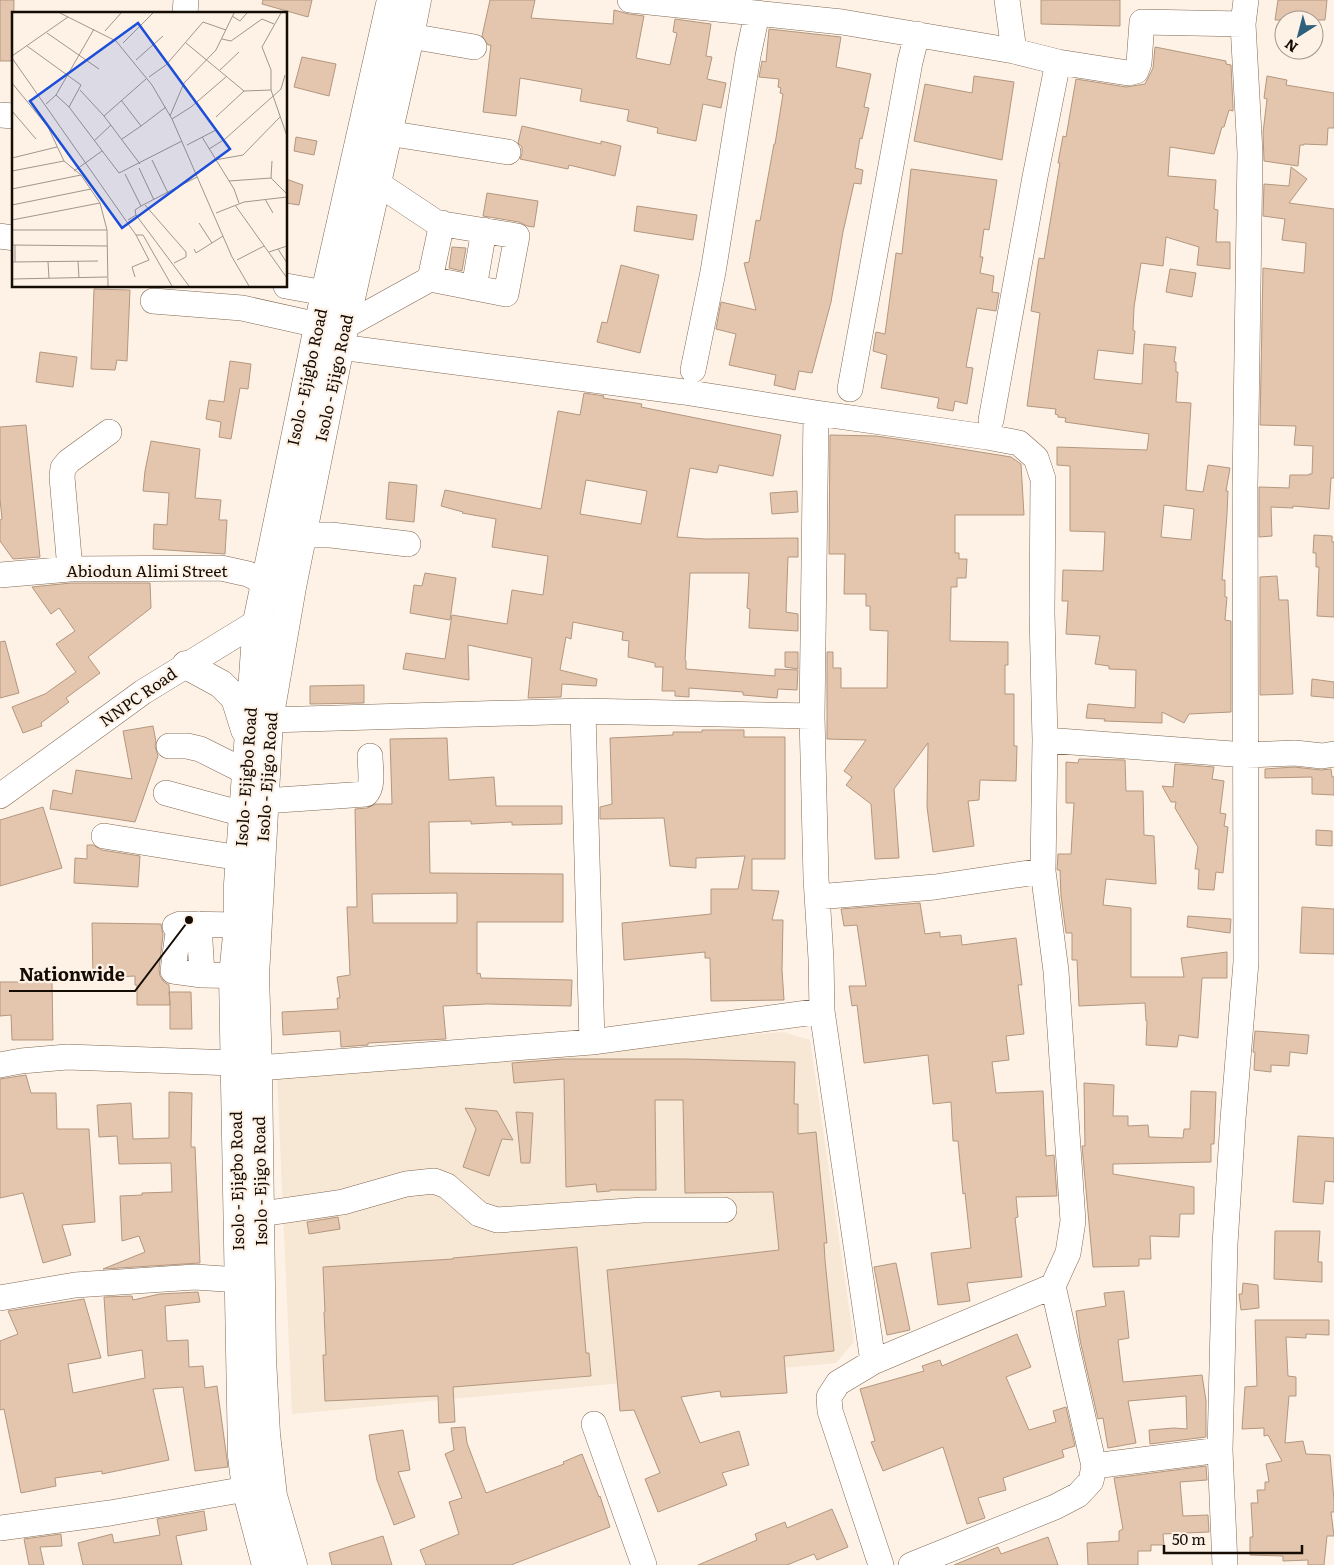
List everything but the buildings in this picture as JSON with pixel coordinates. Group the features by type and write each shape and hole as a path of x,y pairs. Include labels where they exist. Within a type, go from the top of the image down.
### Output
{"main road":[{"name":"Isolo - Ejigbo Road","path":"266,1565 246,1489 242,1456 240,1280 246,1066 244,976 238,925 240,858 254,807 246,772 257,622 264,582 334,333 325,293 391,0"},
{"name":"Isolo - Ejigo Road","path":"244,976 254,807 302,535 334,333 377,183 417,0"},
{"path":"186,664 221,684 235,698 248,738"},
{"name":"Isolo - Ejigo Road","path":"246,1066 260,1214 262,1358 266,1434 274,1496 293,1565"}],"street":[{"path":"630,0 757,14 842,11 917,34 1014,50 1058,62 1128,73 1136,71 1139,63 1143,11 1245,12 1250,153 1245,487 1246,962 1233,1118 1226,1244 1220,1450 1225,1565"},
{"path":"1007,0 1014,50"},
{"path":"693,370 713,272 748,56 757,14"},
{"path":"850,389 910,62 917,34"},
{"path":"410,36 474,47"},
{"path":"991,420 1034,177 1058,62"},
{"path":"387,133 508,152"},
{"path":"334,333 430,280 506,294 517,236 437,222 377,183"},
{"path":"430,280 442,223"},
{"path":"474,288 484,230"},
{"path":"288,286 325,293"},
{"path":"153,301 242,308 334,333 684,392 1019,443 1036,458 1044,479 1042,613 1045,740 1043,871 1056,971 1073,1220 1068,1253 1053,1286 1094,1466 1091,1481 1078,1495 911,1565"},
{"path":"816,413 812,716 822,1011 873,1362"},
{"path":"70,570 62,477 63,468 69,461 109,432"},
{"path":"302,535 331,535 408,544"},
{"name":"Abiodun Alimi Street","path":"0,575 70,570 221,568 248,574 264,582 292,587"},
{"path":"257,622 286,625"},
{"name":"NNPC Road","path":"0,796 143,692 257,622"},
{"path":"269,720 582,711 812,716"},
{"path":"582,711 592,1042"},
{"path":"1045,740 1246,754 1295,753 1322,756 1334,754"},
{"path":"169,746 187,746 200,749 246,772"},
{"path":"166,794 254,807 366,794 370,790 371,784 370,756"},
{"path":"104,836 240,858"},
{"path":"817,897 935,887 1043,871"},
{"path":"238,925 180,924 175,926 178,932 173,971 202,975 244,976"},
{"path":"0,1065 67,1057 246,1066 592,1042 822,1011"},
{"path":"260,1214 343,1202 406,1184 434,1181 447,1186 479,1214 497,1220 644,1210 724,1210"},
{"path":"0,1298 95,1284 195,1277 240,1280"},
{"path":"881,1565 830,1412 829,1397 838,1383 873,1362 1053,1286"},
{"path":"594,1424 644,1565"},
{"path":"1094,1466 1220,1450"},
{"path":"0,1528 110,1513 246,1489"}],"shaded area":[{"path":"783,1032 810,1040 854,1342 836,1363 292,1414 277,1075"}],"place":[{"name":"Nationwide","path":"189,920"}]}
